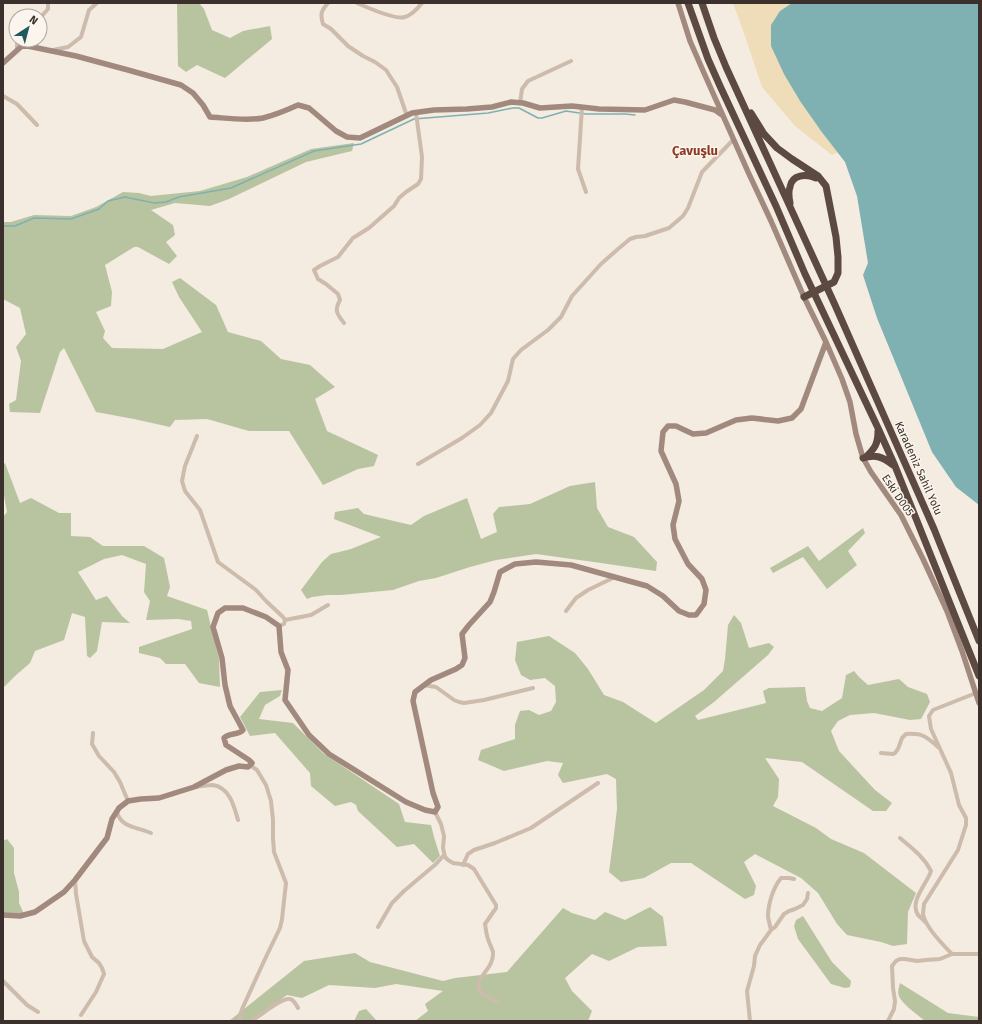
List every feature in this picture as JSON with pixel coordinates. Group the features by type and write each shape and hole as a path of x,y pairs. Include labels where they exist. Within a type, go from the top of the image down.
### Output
{"highway":[{"name":"Karadeniz Sahil Yolu","path":"688,3 708,59 776,206 805,274 878,428 979,676"},
{"path":"702,3 714,38 738,95 764,134 777,148 818,176 826,186 836,237 838,273 834,282 804,297"},
{"name":"Karadeniz Sahil Yolu","path":"738,95 835,305 934,529 979,641"},
{"path":"790,208 790,186 796,177 809,175 816,178 826,186"},
{"path":"865,457 875,448 877,444 878,428"},
{"path":"865,457 884,458 894,466"}],"street":[{"path":"50,51 68,47 81,37 89,10 97,3"},
{"path":"328,3 322,10 322,24 331,29 348,46 386,70 397,87 406,116"},
{"path":"356,3 399,17 405,17 417,9 422,3"},
{"name":"Eski D005","path":"678,3 690,41 722,115 847,390 856,434 871,472 901,515 923,559 947,611 979,703"},
{"path":"3,63 23,45 76,56 182,85 193,93 203,105 210,117 242,119 262,118 285,111 298,105 309,108 336,132 347,137 360,138 416,112 467,109 511,102 540,108 572,106 599,109 645,110 674,100 715,110 722,115"},
{"path":"520,103 522,89 528,81 571,61"},
{"path":"3,96 17,104 37,124"},
{"path":"582,107 578,169 586,192"},
{"path":"344,323 336,310 340,300 338,294 318,279 314,270 338,257 353,238 369,228 394,206 399,198 418,184 421,178 422,157 416,112"},
{"path":"418,464 462,438 480,425 491,413 508,381 512,359 521,350 548,330 560,317 572,296 601,264 618,249 630,239 669,228 682,216 688,208 702,172 733,140"},
{"path":"435,812 438,807 433,793 413,702 415,692 431,680 462,665 465,658 462,634 490,602 500,572 515,564 536,562 571,565 647,586 663,596 680,611 689,615 696,615 704,604 706,590 702,580 688,564 675,540 673,525 679,500 676,484 661,450 663,432 668,426 676,426 694,434 706,433 736,420 752,418 778,421 792,418 801,409 826,342"},
{"path":"197,436 185,466 182,481 185,491 200,510 218,562 256,590 285,620"},
{"path":"566,611 576,598 588,590 616,577"},
{"path":"279,626 284,624 285,620 311,615 328,605"},
{"path":"250,765 252,763 249,760 226,745 224,738 227,735 240,734 243,730 230,706 225,685 222,658 213,627 218,613 225,608 243,608 266,617 279,626"},
{"path":"279,626 281,652 288,670 285,700 309,735 329,754 406,802 425,810 435,812"},
{"path":"424,685 436,688 454,700 464,703 484,700 533,688"},
{"path":"926,923 923,913 924,904 958,850 966,825 966,818 959,805 950,773 931,729 929,716 934,710 976,693"},
{"path":"93,733 92,744 99,756 114,772 128,801"},
{"path":"881,753 895,753 902,738 906,734 928,737 940,748"},
{"path":"3,915 20,916 35,912 64,892 107,838 112,819 119,808 128,801 159,798 194,787 226,770 239,766 248,767 250,765"},
{"path":"240,1021 240,1015 243,1007 280,928 286,883 274,852 271,801 266,785 257,770 250,765"},
{"path":"463,865 468,854 474,850 531,828 598,783"},
{"path":"194,787 211,785 219,787 226,792 233,802 238,820"},
{"path":"117,812 119,819 126,825 151,833"},
{"path":"435,812 441,824 444,836 443,848 445,857 453,863 468,866 474,869 496,905 496,908 485,924 487,937 493,952 491,961 479,980 478,987 480,992 497,1002"},
{"path":"900,838 919,854 927,863 931,871 916,903 917,914 952,954"},
{"path":"378,927 392,903 436,864 444,854"},
{"path":"771,930 768,917 772,894 781,878 794,879"},
{"path":"75,880 84,941 92,957 99,963 104,974 96,992 81,1015"},
{"path":"750,1021 747,991 754,966 755,956 760,945 784,914 803,905 807,899 808,893"},
{"path":"888,1021 895,1002 892,966 896,961 900,959 940,959 952,954 979,954"},
{"path":"3,982 27,1005 38,1012"},
{"path":"251,1021 283,999 290,999 296,1002 298,1008"}],"green space":[{"path":"177,3 199,3 204,9 212,30 230,38 243,31 270,26 272,39 225,78 197,65 186,72 178,66"},
{"path":"354,143 352,151 306,162 229,199 210,206 175,203 151,210 173,225 175,235 166,242 177,256 169,264 138,247 134,247 105,265 112,292 111,306 96,312 105,331 103,338 112,348 163,349 202,332 179,297 172,282 180,278 216,305 228,332 261,341 281,359 310,365 335,387 315,399 327,431 378,455 374,466 358,469 323,485 289,431 249,431 207,419 175,420 170,427 96,412 64,348 60,352 40,413 10,412 9,404 16,400 21,361 16,347 26,334 20,308 3,299 3,222 11,222 34,215 71,216 96,207 123,192 139,193 151,196 200,191 247,177 311,149"},
{"path":"5,463 20,503 31,498 59,513 71,513 71,536 90,537 103,546 144,546 164,558 170,587 167,596 207,610 219,659 220,687 199,683 185,664 166,664 160,658 139,653 139,647 192,629 191,621 178,619 146,620 150,601 144,592 146,564 122,555 104,559 78,572 96,600 107,596 122,616 130,623 102,622 97,651 90,658 87,656 85,617 72,613 64,640 35,651 30,663 3,688 3,517 7,512 3,490 3,465"},
{"path":"595,482 597,508 608,527 634,537 657,562 656,571 536,554 496,560 436,578 419,581 393,590 327,595 307,599 301,590 322,562 331,554 351,549 381,537 334,519 335,512 358,508 364,514 411,525 424,516 467,498 481,539 497,532 493,514 499,507 530,504 570,486"},
{"path":"863,528 865,533 848,551 857,565 827,589 803,557 773,573 770,568 808,546 819,561"},
{"path":"734,615 741,623 749,648 769,643 774,647 768,655 714,702 695,716 698,720 766,703 763,691 769,688 805,687 807,701 810,708 822,711 842,698 846,675 854,671 868,685 899,679 908,687 927,694 930,702 921,719 910,720 874,713 850,715 838,721 831,731 839,751 875,790 892,803 886,811 873,811 802,762 765,758 779,779 778,797 773,806 816,828 831,839 864,853 916,893 908,912 907,944 893,946 847,935 837,924 818,893 801,878 755,854 744,862 756,886 754,895 745,899 691,863 671,863 644,878 621,882 609,872 617,809 616,779 607,774 563,783 558,775 563,763 547,761 504,771 478,760 481,750 515,739 515,725 520,711 529,710 539,715 551,711 556,702 555,686 545,678 530,680 521,675 515,660 517,642 549,636 575,653 588,669 604,695 623,702 656,723 704,690 723,671 728,625"},
{"path":"282,690 280,696 265,705 259,719 293,723 323,753 399,804 405,822 431,825 440,856 433,863 414,844 397,847 358,811 356,805 351,802 335,806 311,786 310,773 275,733 250,736 240,717 260,692"},
{"path":"7,839 14,848 14,873 19,892 19,903 24,914 3,913 3,841"},
{"path":"650,907 663,917 667,946 638,947 609,961 592,954 565,978 572,991 592,1011 588,1021 415,1021 428,1011 425,1004 443,991 396,984 375,988 329,985 302,998 287,995 251,1021 229,1021 304,961 355,953 370,962 443,981 455,978 507,972 563,908 572,913 595,920 605,912 625,920"},
{"path":"803,916 832,962 851,981 850,987 845,988 831,984 798,939 794,926 796,920"},
{"path":"900,983 948,1013 979,1017 979,1021 925,1021 900,999 898,990"},
{"path":"366,1009 377,1021 354,1021 359,1011"}],"sand":[{"path":"733,3 792,3 780,11 800,101 838,152 832,155 795,126 762,87"}],"water":[{"path":"792,3 979,3 979,505 956,487 932,452 877,318 863,275 868,263 857,196 845,162 800,101 784,74 771,46 771,25 780,11"}],"waterway":[{"path":"3,226 15,226 34,218 71,219 99,209 108,201 125,197 154,203 166,202 179,197 231,188 314,151 361,144 414,119 488,113 513,108 519,108 538,118 566,111 586,114 635,115"}],"district":[{"name":"Çavuşlu","path":"695,150"}]}
